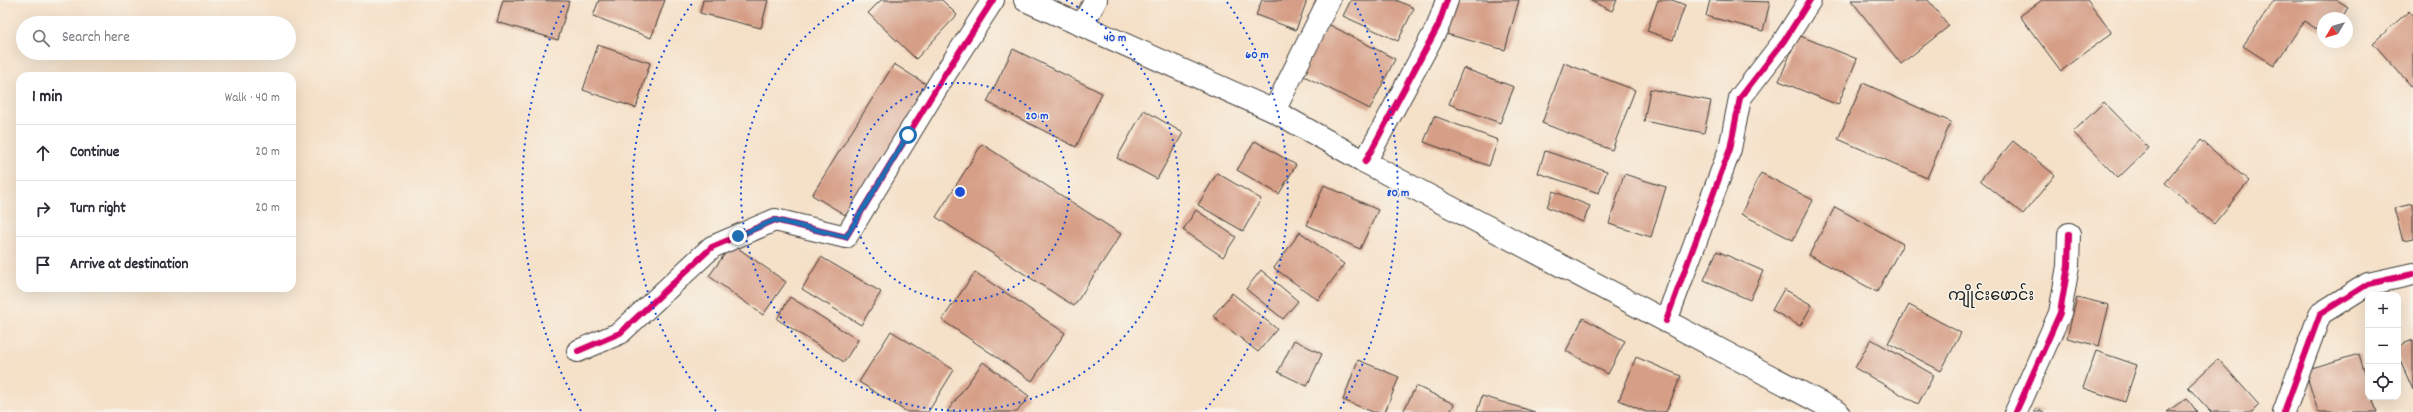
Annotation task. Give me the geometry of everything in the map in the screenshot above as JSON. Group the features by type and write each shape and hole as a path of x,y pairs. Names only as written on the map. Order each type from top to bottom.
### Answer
{"main road":[{"path":"578,351 620,333 712,247 775,220 846,237 934,92 994,0"},
{"path":"1025,0 1274,111 1365,162 1838,412"},
{"path":"1082,25 1096,0"},
{"path":"1274,111 1329,0"},
{"path":"1365,162 1438,26 1447,0"},
{"path":"1666,321 1730,148 1740,98 1784,41 1810,0"},
{"path":"2016,412 2060,313 2068,266 2069,234"},
{"path":"2284,412 2320,314 2368,284 2413,274"}],"building":[{"path":"503,0 569,1 558,40 497,22"},
{"path":"599,0 665,0 651,38 593,16"},
{"path":"703,0 768,0 761,28 700,13"},
{"path":"881,0 942,0 957,15 916,59 868,13"},
{"path":"1262,0 1307,0 1296,30 1256,15"},
{"path":"1351,0 1396,0 1414,8 1398,41 1343,16"},
{"path":"1455,0 1519,0 1505,50 1446,34"},
{"path":"1589,0 1617,0 1612,11"},
{"path":"1658,0 1672,0 1685,5 1673,40 1647,31"},
{"path":"1710,0 1770,2 1763,31 1706,16"},
{"path":"1851,0 1928,0 1949,26 1901,64"},
{"path":"2042,0 2087,0 2112,33 2061,71 2020,16"},
{"path":"2274,0 2337,0 2348,7 2345,12 2317,12 2317,29 2304,21 2274,66 2243,46"},
{"path":"2409,11 2413,16 2413,88 2373,43"},
{"path":"1328,24 1395,59 1370,109 1302,75"},
{"path":"1798,35 1857,59 1838,105 1779,81"},
{"path":"598,45 650,63 636,108 583,90"},
{"path":"1013,49 1102,93 1076,147 987,102"},
{"path":"1564,63 1635,90 1612,150 1542,123"},
{"path":"894,64 929,86 847,216 812,195"},
{"path":"1463,68 1514,87 1500,123 1449,104"},
{"path":"1863,83 1951,122 1927,178 1838,139"},
{"path":"1650,89 1711,101 1704,133 1644,121"},
{"path":"2104,102 2149,148 2118,178 2073,132"},
{"path":"1144,110 1183,133 1157,179 1117,158"},
{"path":"1434,116 1498,140 1489,166 1424,142"},
{"path":"2201,140 2249,181 2214,224 2165,183"},
{"path":"1255,141 1296,165 1279,194 1237,170"},
{"path":"2013,141 2055,175 2023,214 1980,180"},
{"path":"982,144 1121,234 1074,306 936,217"},
{"path":"1545,151 1607,171 1599,193 1538,173"},
{"path":"1217,173 1261,199 1243,231 1198,205"},
{"path":"1761,173 1813,200 1793,240 1741,214"},
{"path":"1624,174 1666,187 1651,237 1609,224"},
{"path":"1324,185 1378,210 1360,249 1307,225"},
{"path":"1553,191 1590,206 1583,222 1547,207"},
{"path":"2413,204 2413,239 2403,241 2394,208"},
{"path":"1835,207 1903,244 1877,292 1809,255"},
{"path":"1196,210 1236,237 1223,257 1183,230"},
{"path":"1300,232 1344,264 1318,300 1274,268"},
{"path":"732,244 786,282 763,315 709,276"},
{"path":"1717,251 1763,271 1750,300 1704,280"},
{"path":"821,257 881,292 861,325 802,289"},
{"path":"1261,270 1298,301 1283,319 1246,289"},
{"path":"975,272 1065,333 1032,381 942,320"},
{"path":"1784,289 1812,305 1800,326 1772,310"},
{"path":"1232,293 1277,329 1258,352 1213,316"},
{"path":"790,297 858,340 844,362 777,319"},
{"path":"2077,297 2109,305 2099,346 2067,338"},
{"path":"1909,305 1961,333 1941,371 1888,343"},
{"path":"1583,318 1625,341 1608,374 1566,351"},
{"path":"891,331 954,370 928,412 907,412 859,382"},
{"path":"1871,339 1934,375 1918,404 1855,368"},
{"path":"1294,340 1322,354 1307,386 1278,372"},
{"path":"2413,340 2413,390 2401,363 2401,345"},
{"path":"2096,351 2137,365 2125,402 2083,388"},
{"path":"2359,354 2365,374 2365,400 2373,400 2377,412 2318,412 2305,370"},
{"path":"1636,357 1681,376 1666,412 1646,412 1619,400"},
{"path":"2218,359 2259,405 2252,412 2211,412 2188,387"},
{"path":"1358,360 1399,377 1385,412 1373,412 1343,400"},
{"path":"983,362 1029,396 1017,412 947,412"},
{"path":"1416,386 1454,404 1450,412 1403,412"},
{"path":"1482,396 1535,412 1477,412"},
{"path":"2187,398 2197,412 2166,412"},
{"path":"2036,408 2044,412 2034,412"}],"cycle path":[{"path":"578,351 620,333 712,247 775,220 846,237 945,74 993,0"},
{"path":"1365,162 1438,26 1447,0"},
{"path":"1666,321 1730,149 1740,98 1784,41 1810,0"},
{"path":"2016,412 2060,313 2068,266 2069,234"},
{"path":"2284,412 2320,314 2368,284 2413,274"}],"district":[{"name":"ကျိုင်းဖောင်း","path":"1991,294"}],"route":[{"path":"738,236 775,220 846,237 908,135"}]}
